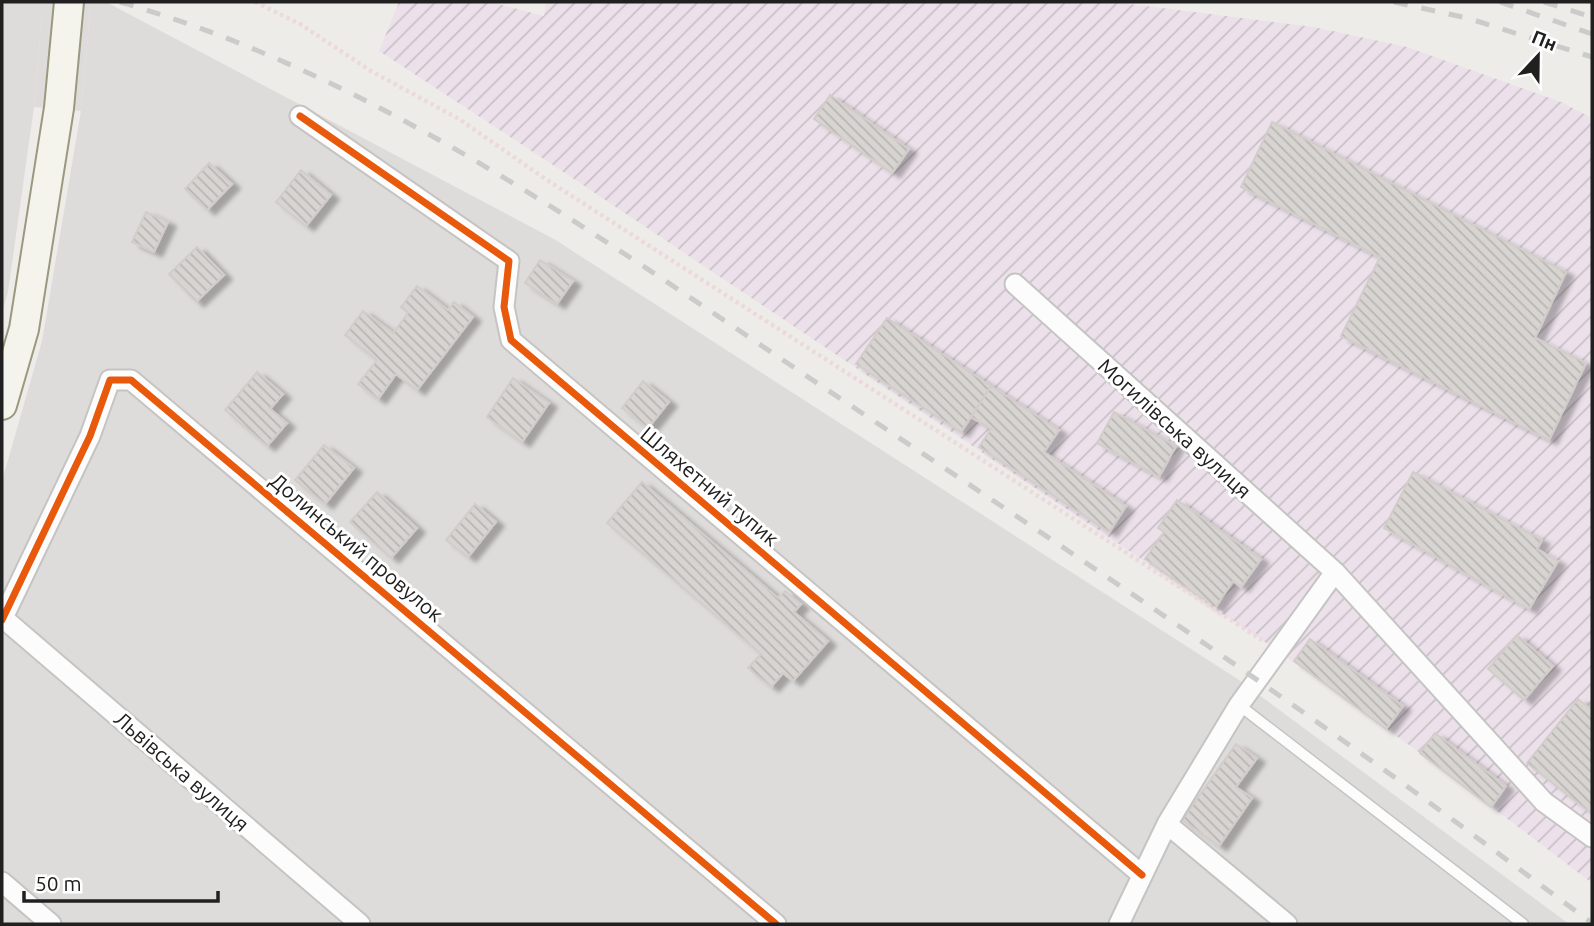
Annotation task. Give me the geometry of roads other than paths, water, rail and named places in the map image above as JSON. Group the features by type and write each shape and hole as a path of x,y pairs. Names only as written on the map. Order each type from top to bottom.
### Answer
{"main road":[{"path":"2,405 24,329 59,108 69,2"}],"street":[{"name":"Шляхетний тупик","path":"300,116 509,261 504,307 511,340 1142,875"},
{"name":"Могилівська вулиця","path":"1015,284 1335,572 1544,802 1592,836"},
{"name":"Долинський провулок","path":"2,619 90,436 110,380 131,380 776,924"},
{"path":"1119,924 1167,824 1239,705 1335,572"},
{"name":"Львівська вулиця","path":"2,619 360,924"},
{"path":"1167,824 1287,924"},
{"path":"2,881 51,924"}],"lane":[{"path":"1239,705 1523,924"}],"railway":[{"path":"120,2 216,34 308,73 398,118 486,167 572,220 1221,655 1412,790 1592,923"},
{"path":"1394,2 1467,18 1592,57"},
{"path":"1500,2 1592,34"},
{"path":"1544,2 1592,17"}]}
